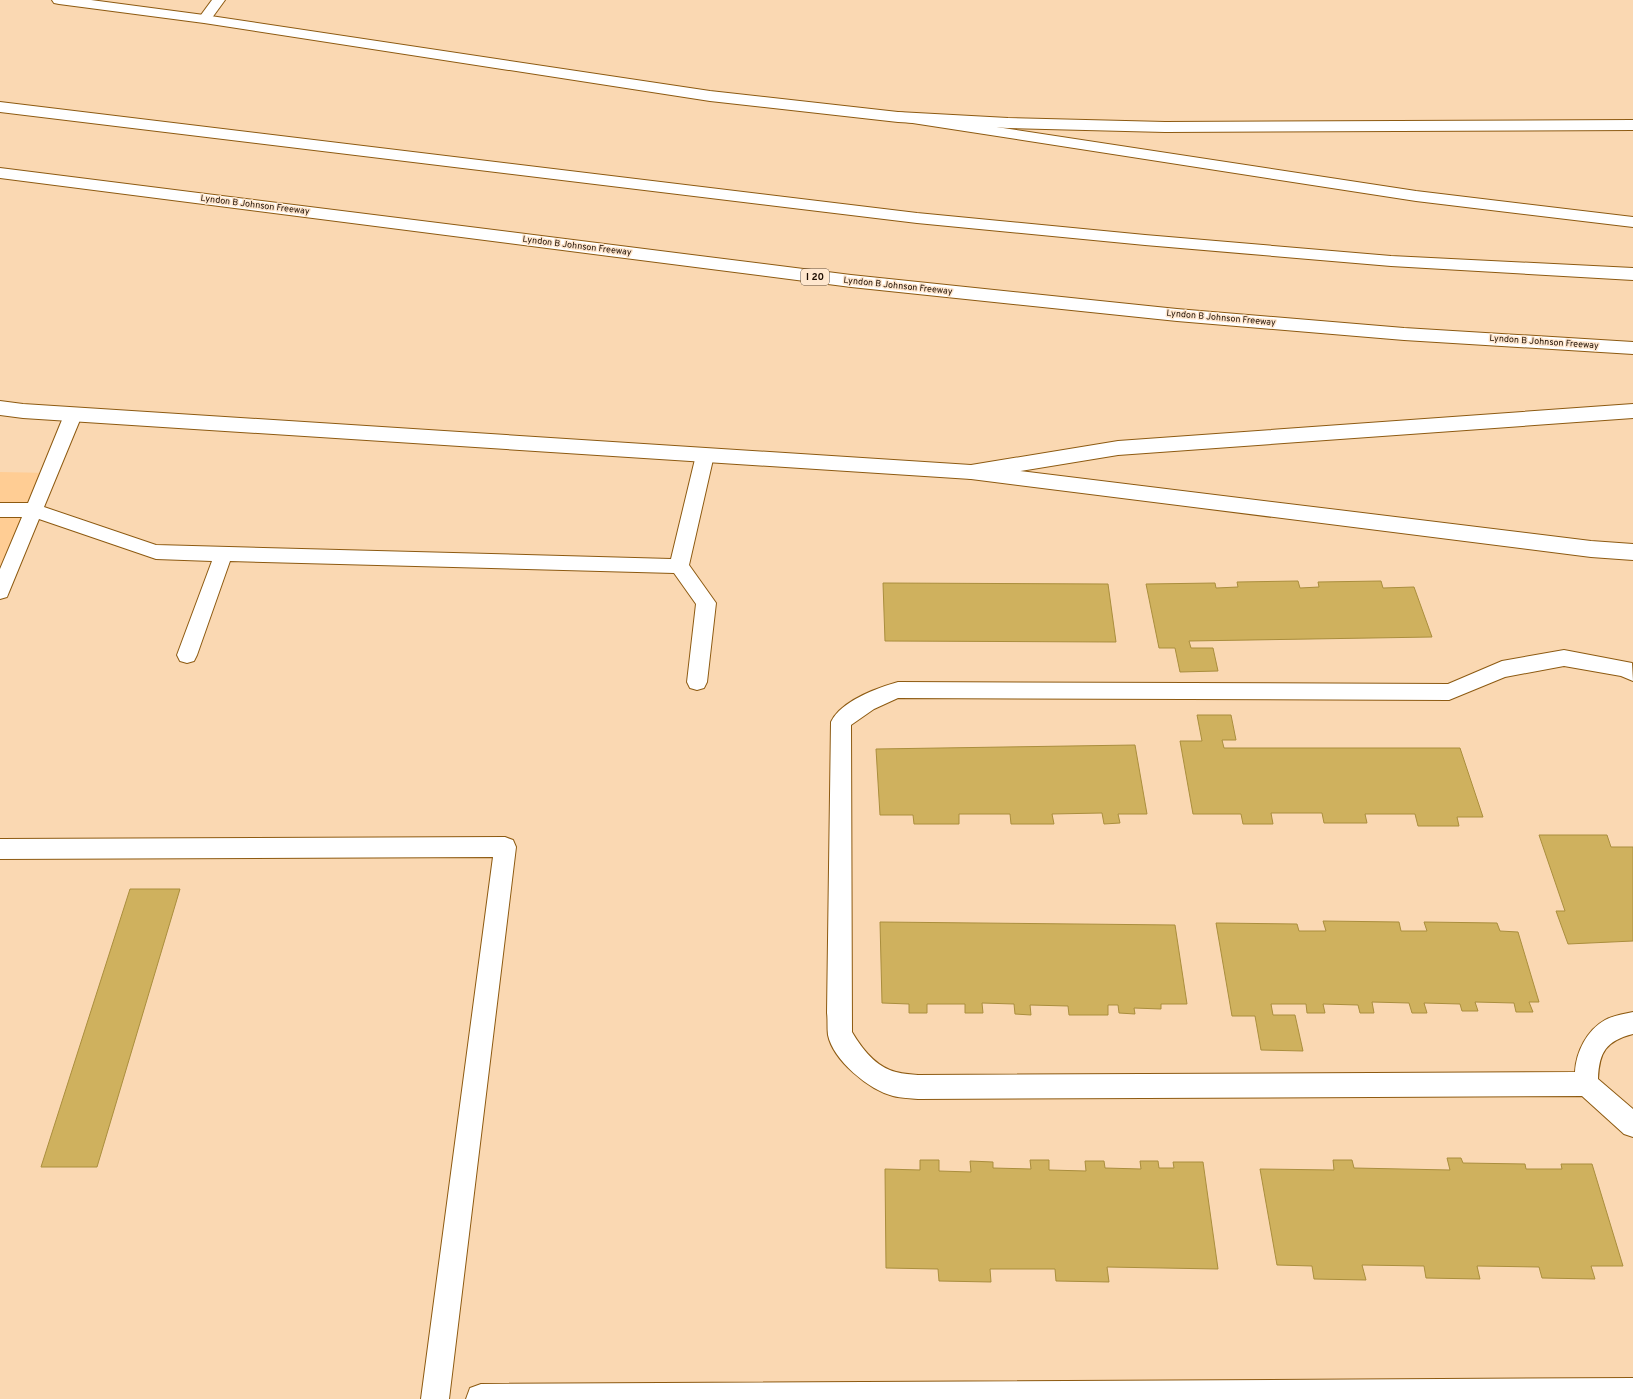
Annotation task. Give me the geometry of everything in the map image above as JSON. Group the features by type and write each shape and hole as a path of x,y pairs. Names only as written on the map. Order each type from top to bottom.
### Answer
{"main road":[{"path":"59,0 204,19 710,96 898,117 1416,196 1633,222"},
{"path":"0,107 917,218 1137,240 1391,261 1633,274"},
{"path":"898,117 1008,124 1165,127 1633,125"},
{"name":"Lyndon B Johnson Freeway","path":"0,173 851,281 1185,316 1404,334 1633,348"},
{"path":"0,408 73,415 971,472 1591,549 1633,552"},
{"path":"971,472 1118,448 1633,411"},
{"path":"481,1399 1633,1393"}],"lane":[{"path":"204,19 219,0"},
{"path":"0,592 73,415"},
{"path":"697,682 706,603 679,566 705,455"},
{"path":"0,510 33,510 156,552 679,566"},
{"path":"187,655 224,553"},
{"path":"1633,673 1625,669 1564,658 1502,669 1449,692 898,690 889,692 861,705 841,722 838,1012 840,1035 852,1055 870,1072 893,1084 918,1087 1586,1084 1633,1125"},
{"path":"0,849 505,847 436,1399"},
{"path":"1586,1084 1587,1061 1597,1041 1613,1028 1633,1023"}],"shaded area":[{"path":"0,472 50,473 0,586"}],"building":[{"path":"1298,581 1300,588 1319,587 1318,582 1381,581 1383,588 1414,587 1432,637 1189,641 1191,648 1213,648 1218,671 1180,672 1175,648 1159,648 1146,584 1215,583 1216,588 1238,587 1237,582"},
{"path":"883,583 1108,584 1116,642 885,641"},
{"path":"1197,715 1231,715 1236,740 1222,740 1224,748 1460,748 1483,817 1457,817 1459,826 1418,826 1415,814 1365,814 1367,823 1324,823 1322,813 1271,813 1273,824 1243,824 1241,814 1193,814 1180,741 1202,741"},
{"path":"1135,745 1147,814 1118,814 1120,823 1104,824 1102,813 1052,814 1054,824 1011,824 1010,814 959,814 959,824 914,824 913,815 880,815 876,749"},
{"path":"1539,835 1607,835 1611,847 1633,847 1633,941 1568,944 1556,911 1565,911"},
{"path":"130,889 180,889 97,1167 41,1167"},
{"path":"1323,921 1399,922 1401,931 1427,931 1424,922 1497,923 1500,931 1518,932 1539,1002 1529,1002 1533,1012 1516,1012 1514,1003 1475,1002 1478,1011 1462,1011 1460,1004 1424,1003 1427,1013 1412,1013 1409,1003 1372,1002 1374,1013 1360,1013 1358,1005 1323,1004 1325,1013 1307,1013 1306,1004 1271,1004 1273,1015 1295,1015 1303,1051 1261,1050 1255,1016 1232,1016 1216,923 1297,924 1299,931 1326,931"},
{"path":"880,922 1175,925 1187,1004 1161,1004 1161,1009 1134,1008 1135,1014 1119,1013 1118,1005 1108,1005 1108,1015 1069,1015 1068,1006 1030,1005 1031,1015 1015,1014 1014,1004 982,1003 983,1013 965,1013 965,1004 927,1004 927,1013 909,1013 909,1004 882,1003"},
{"path":"1447,1158 1461,1158 1463,1163 1525,1164 1526,1169 1562,1169 1561,1164 1592,1164 1623,1266 1591,1266 1595,1279 1542,1278 1539,1267 1477,1266 1480,1279 1426,1278 1424,1266 1362,1265 1366,1280 1314,1279 1312,1266 1277,1265 1260,1169 1334,1170 1333,1160 1352,1160 1354,1168 1450,1170"},
{"path":"920,1160 939,1160 939,1171 971,1172 970,1161 993,1162 993,1168 1031,1169 1030,1160 1049,1160 1049,1170 1086,1171 1085,1161 1104,1161 1105,1168 1141,1169 1140,1161 1158,1161 1159,1168 1174,1168 1173,1162 1203,1162 1218,1269 1107,1267 1109,1282 1056,1281 1055,1269 990,1269 991,1282 939,1281 938,1269 886,1268 885,1169 920,1170"}]}
